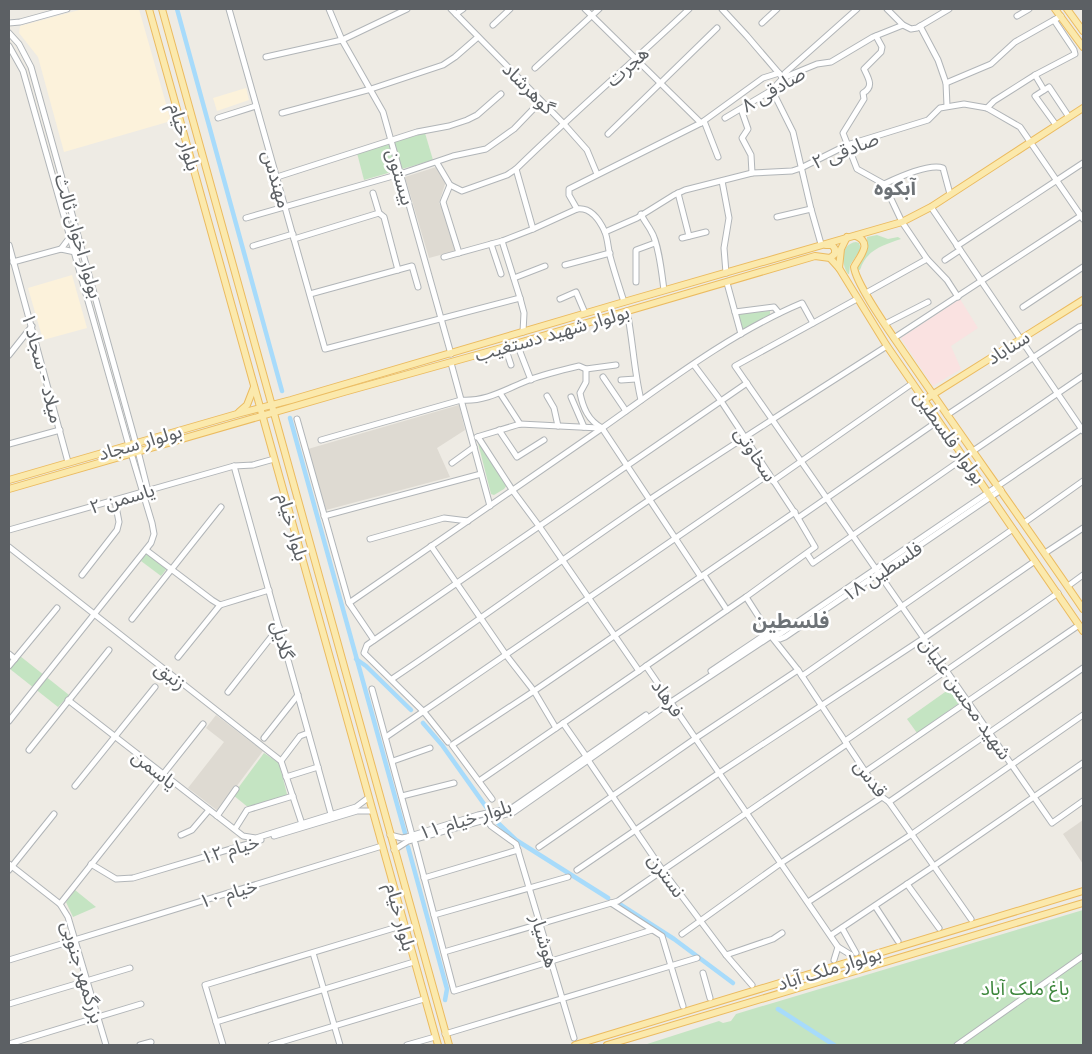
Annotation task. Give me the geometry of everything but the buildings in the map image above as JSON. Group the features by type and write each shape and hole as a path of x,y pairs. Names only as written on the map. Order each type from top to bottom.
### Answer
{"main road":[{"name":"بلوار خیام","path":"149,9 436,1042"},
{"name":"بلوار خیام","path":"162,9 449,1045"},
{"path":"1055,9 1083,47"},
{"path":"1070,10 1083,31"},
{"name":"بولوار شهید دستغیب","path":"271,406 584,313 902,222 931,206 1083,108"},
{"name":"بولوار فلسطین","path":"856,236 861,238 865,245 854,267 854,274 866,294 932,394 1000,488 1083,609"},
{"path":"839,268 841,249 847,237"},
{"path":"808,248 814,249 832,244 836,252 830,258 839,268"},
{"name":"بولوار شهید دستغیب","path":"262,416 517,344 814,256 830,258"},
{"name":"بولوار فلسطین","path":"839,268 856,299 887,346 1082,626"},
{"name":"سناباد","path":"924,400 1083,300"},
{"path":"237,414 248,405 254,386"},
{"name":"بولوار سجاد","path":"9,489 237,414 271,406"},
{"name":"بولوار سجاد","path":"9,480 68,462 134,449 262,416"},
{"path":"302,558 306,554 312,556"},
{"name":"بولوار ملک آباد","path":"575,1042 1083,891"},
{"name":"بولوار ملک آباد","path":"607,1045 1083,903"},
{"path":"406,935 413,938 417,932"}],"street":[{"path":"9,23 20,22 67,9"},
{"name":"مهندس","path":"229,9 325,349 440,318"},
{"name":"بیستون","path":"329,9 342,40 383,112 451,354"},
{"path":"266,57 342,40 408,9"},
{"name":"گوهرشاد","path":"451,9 563,122 587,150 597,174"},
{"path":"456,14 463,9"},
{"path":"493,25 510,9"},
{"path":"585,9 702,122 718,157"},
{"path":"535,68 598,9"},
{"name":"هجرت","path":"450,185 462,191 507,175 516,169 563,122 689,9"},
{"path":"722,9 748,36 783,78 785,73 857,9"},
{"path":"762,23 777,9"},
{"path":"887,9 903,25 911,30 950,9"},
{"path":"1017,16 1029,9"},
{"path":"946,83 991,64 1015,42 1061,16"},
{"path":"986,108 1035,75 1075,54 1054,20"},
{"name":"صادقی ۸","path":"725,118 772,90 783,78 817,64 831,62 876,36 903,25"},
{"path":"894,338 1082,217 1020,127 986,108 964,104 947,106 946,83 938,60 920,26"},
{"path":"608,134 718,28"},
{"name":"بولوار اخوان ثالث","path":"9,33 19,44 31,68 77,229 134,449"},
{"path":"876,36 882,47 881,52 864,69 870,80 870,86 863,93 864,99 843,133 857,169 884,184 902,222 958,297"},
{"path":"282,113 443,65 478,37"},
{"path":"9,46 23,71 74,252 134,449 154,534 146,550 9,721"},
{"path":"806,56 817,64"},
{"path":"577,209 569,195 569,189 702,122 763,78 779,73"},
{"path":"1035,75 1044,90"},
{"path":"1056,125 1035,96 1044,90 1049,87 1069,117"},
{"path":"772,90 794,132 811,209 821,244"},
{"path":"277,177 390,140 467,120 477,115 501,94"},
{"path":"246,218 437,163 453,156 486,149 514,128 541,101"},
{"path":"218,118 256,106"},
{"name":"صادقی ۲","path":"605,232 642,214 678,193 752,173 802,168 847,145 928,120 940,108 947,106"},
{"path":"741,108 748,127 742,138 750,155 752,173"},
{"path":"437,163 450,185 443,202 458,253"},
{"path":"945,260 959,248 1083,163"},
{"path":"884,184 926,169 939,167 943,168 950,194"},
{"path":"516,169 533,229"},
{"path":"722,181 730,218 724,248 726,273"},
{"path":"373,193 379,213 384,217 398,270"},
{"path":"678,193 689,236"},
{"path":"931,206 1083,429"},
{"path":"444,257 502,241 583,208 590,211 605,232 624,302"},
{"path":"777,217 811,209"},
{"path":"253,246 379,213"},
{"path":"642,214 646,226 652,232 664,290"},
{"path":"69,231 77,229"},
{"path":"682,238 706,232"},
{"path":"61,249 70,237"},
{"path":"502,241 524,313 523,332"},
{"path":"636,282 636,250 655,243"},
{"path":"491,244 500,274"},
{"name":"میلاد - سجاد ۱","path":"9,245 68,462"},
{"path":"14,262 61,249 74,252"},
{"path":"565,265 610,253"},
{"path":"866,294 928,259"},
{"path":"310,294 412,266 418,287"},
{"path":"514,278 545,266"},
{"path":"1023,307 1083,267"},
{"path":"727,283 741,334"},
{"path":"560,299 576,292 584,313"},
{"path":"440,318 520,298"},
{"path":"349,603 513,491 641,400 741,334 779,312 802,303 813,323 856,299"},
{"path":"885,324 928,302"},
{"path":"735,312 774,308 779,312"},
{"path":"627,311 636,380 641,400"},
{"name":"شهید محسن علیان","path":"813,323 735,366 1052,823 1083,801"},
{"path":"9,354 32,326"},
{"path":"947,415 1033,356 1083,326"},
{"path":"517,344 531,380"},
{"path":"392,679 744,436 887,346"},
{"path":"505,347 511,365"},
{"path":"451,363 490,506"},
{"path":"321,440 461,400 474,401 487,398 531,380 579,366 586,369 616,365"},
{"name":"سخاوتی","path":"694,365 721,401 795,512 814,545 814,548 807,554"},
{"path":"586,369 586,382 580,389 583,408 595,424 602,428 727,610"},
{"path":"973,451 1083,376"},
{"path":"603,377 626,411"},
{"path":"621,380 636,380"},
{"path":"492,799 424,712 364,653 367,645 747,383"},
{"path":"773,481 910,385"},
{"path":"500,393 520,424"},
{"path":"547,396 554,408 558,426"},
{"path":"571,396 584,427"},
{"path":"297,419 349,603 374,640"},
{"path":"798,518 938,421"},
{"path":"472,439 520,424 602,428"},
{"name":"فلسطین ۱۸","path":"770,634 780,634 878,571 1083,429"},
{"path":"9,444 60,430"},
{"path":"499,430 517,457 544,440"},
{"name":"فرهاد","path":"478,437 513,491 639,671 646,666 838,947"},
{"path":"452,462 474,447"},
{"path":"646,666 807,554 813,564 964,458"},
{"name":"یاسمن ۲","path":"9,530 234,466 253,465 274,459"},
{"name":"گلایل","path":"234,466 331,814"},
{"path":"324,516 481,474"},
{"path":"386,737 769,474"},
{"path":"1024,523 1083,482"},
{"path":"82,575 117,530 119,522 115,500"},
{"path":"132,619 221,507"},
{"path":"450,743 534,691 795,512"},
{"path":"370,539 444,518 468,521"},
{"path":"1045,554 1083,528"},
{"path":"802,676 1014,529"},
{"path":"430,546 506,655 534,691 556,728"},
{"name":"زنبق","path":"9,547 282,761"},
{"path":"146,550 220,605"},
{"path":"577,870 820,704 924,638 1035,561"},
{"path":"1068,586 1083,575"},
{"path":"178,657 220,605 269,590"},
{"path":"444,952 618,901 797,778 946,670 1058,593"},
{"name":"قدس","path":"746,597 770,634 798,670 882,797 890,802 971,919"},
{"path":"9,666 57,608"},
{"path":"865,772 1082,626"},
{"path":"228,692 279,627"},
{"path":"587,758 770,634"},
{"path":"29,750 109,650"},
{"path":"9,654 15,659"},
{"path":"890,802 1083,668"},
{"path":"538,847 798,670"},
{"path":"479,781 639,671"},
{"path":"75,786 155,687"},
{"path":"372,689 393,760 454,991 652,930"},
{"path":"264,738 298,695"},
{"name":"یاسمن","path":"68,700 243,836"},
{"path":"808,902 912,834 1083,715"},
{"name":"نسترن","path":"563,723 663,871 726,955 752,985"},
{"path":"60,904 203,724"},
{"path":"302,824 282,761 300,736 308,733"},
{"path":"393,760 430,748"},
{"name":"بلوار خیام ۱۱","path":"486,818 514,812 587,758"},
{"name":"بلوار خیام ۱۱","path":"394,850 403,843 478,815 512,808 587,758"},
{"path":"831,935 1083,762"},
{"path":"286,776 318,767"},
{"path":"402,796 454,783"},
{"path":"217,816 236,789"},
{"path":"234,829 247,810 293,796"},
{"path":"682,934 782,863 882,797"},
{"name":"خیام ۱۲","path":"243,836 256,838 356,806 368,798"},
{"path":"181,835 192,830 208,810"},
{"name":"خیام ۱۲","path":"91,864 116,879 133,878 357,811 372,811"},
{"path":"10,867 54,814"},
{"path":"413,839 486,818"},
{"name":"هوشیار","path":"486,818 492,826 516,844 575,1042"},
{"name":"بلوار خیام ۱۱","path":"390,835 413,839"},
{"name":"خیام ۱۰","path":"9,960 382,846"},
{"path":"424,878 518,850"},
{"name":"بزرگمهر جنوبی","path":"10,867 60,904 68,917 106,1045"},
{"path":"434,915 568,877"},
{"path":"907,884 939,928"},
{"path":"611,903 662,936 683,1006"},
{"path":"875,906 898,941"},
{"path":"223,1045 205,985 404,925"},
{"path":"834,960 838,947 853,954 842,928"},
{"path":"726,955 773,939 782,932"},
{"path":"313,952 340,1045"},
{"path":"957,1045 1083,956"},
{"path":"445,1034 697,958"},
{"path":"216,1022 414,962"},
{"path":"9,1004 130,968"},
{"path":"703,973 710,998"},
{"path":"271,1045 424,999"},
{"path":"9,1044 141,1004"},
{"path":"140,1045 152,1042"},
{"path":"407,1045 436,1042"}],"shaded area":[{"path":"83,9 139,9 171,121 64,152 38,57 19,33 20,26"},
{"path":"246,88 249,100 217,111 213,98"},
{"path":"436,167 446,181 439,203 447,217 455,251 429,258 405,177"},
{"path":"72,275 87,328 43,340 28,288"},
{"path":"960,299 978,328 951,346 961,369 933,386 901,338"},
{"path":"459,405 465,430 437,448 450,477 326,510 308,449"},
{"path":"216,715 263,751 218,811 188,788 224,742 206,728"},
{"path":"1083,820 1083,864 1063,834"}],"green space":[{"path":"425,133 433,160 364,180 357,153"},
{"path":"877,235 888,239 898,237 901,239 876,249 866,258 860,270 856,269 865,251 867,237"},
{"path":"856,242 859,243 861,249 850,265 848,274 844,265 843,255 847,246"},
{"path":"770,311 770,316 743,330 737,313"},
{"path":"478,443 482,444 507,485 494,495 491,494"},
{"path":"148,552 168,567 161,576 141,561"},
{"path":"20,656 69,695 58,707 10,669"},
{"path":"955,685 965,699 917,733 907,719"},
{"path":"264,753 279,763 288,798 249,808 233,795"},
{"path":"75,890 96,907 73,917 66,902"},
{"name":"باغ ملک آباد","path":"1083,910 1083,1045 644,1045 719,1021 723,1023 731,1021 736,1014"}],"waterway":[{"path":"177,9 282,391"},
{"path":"290,418 405,833"},
{"path":"356,659 366,666 411,710"},
{"path":"423,723 442,745 489,811"},
{"path":"498,823 516,840 608,898"},
{"path":"408,847 447,989 445,1000"},
{"path":"621,905 674,939 733,983"},
{"path":"778,1009 834,1045"}],"district":[{"name":"آبکوه","path":"895,188"},
{"name":"فلسطین","path":"791,621"}]}
